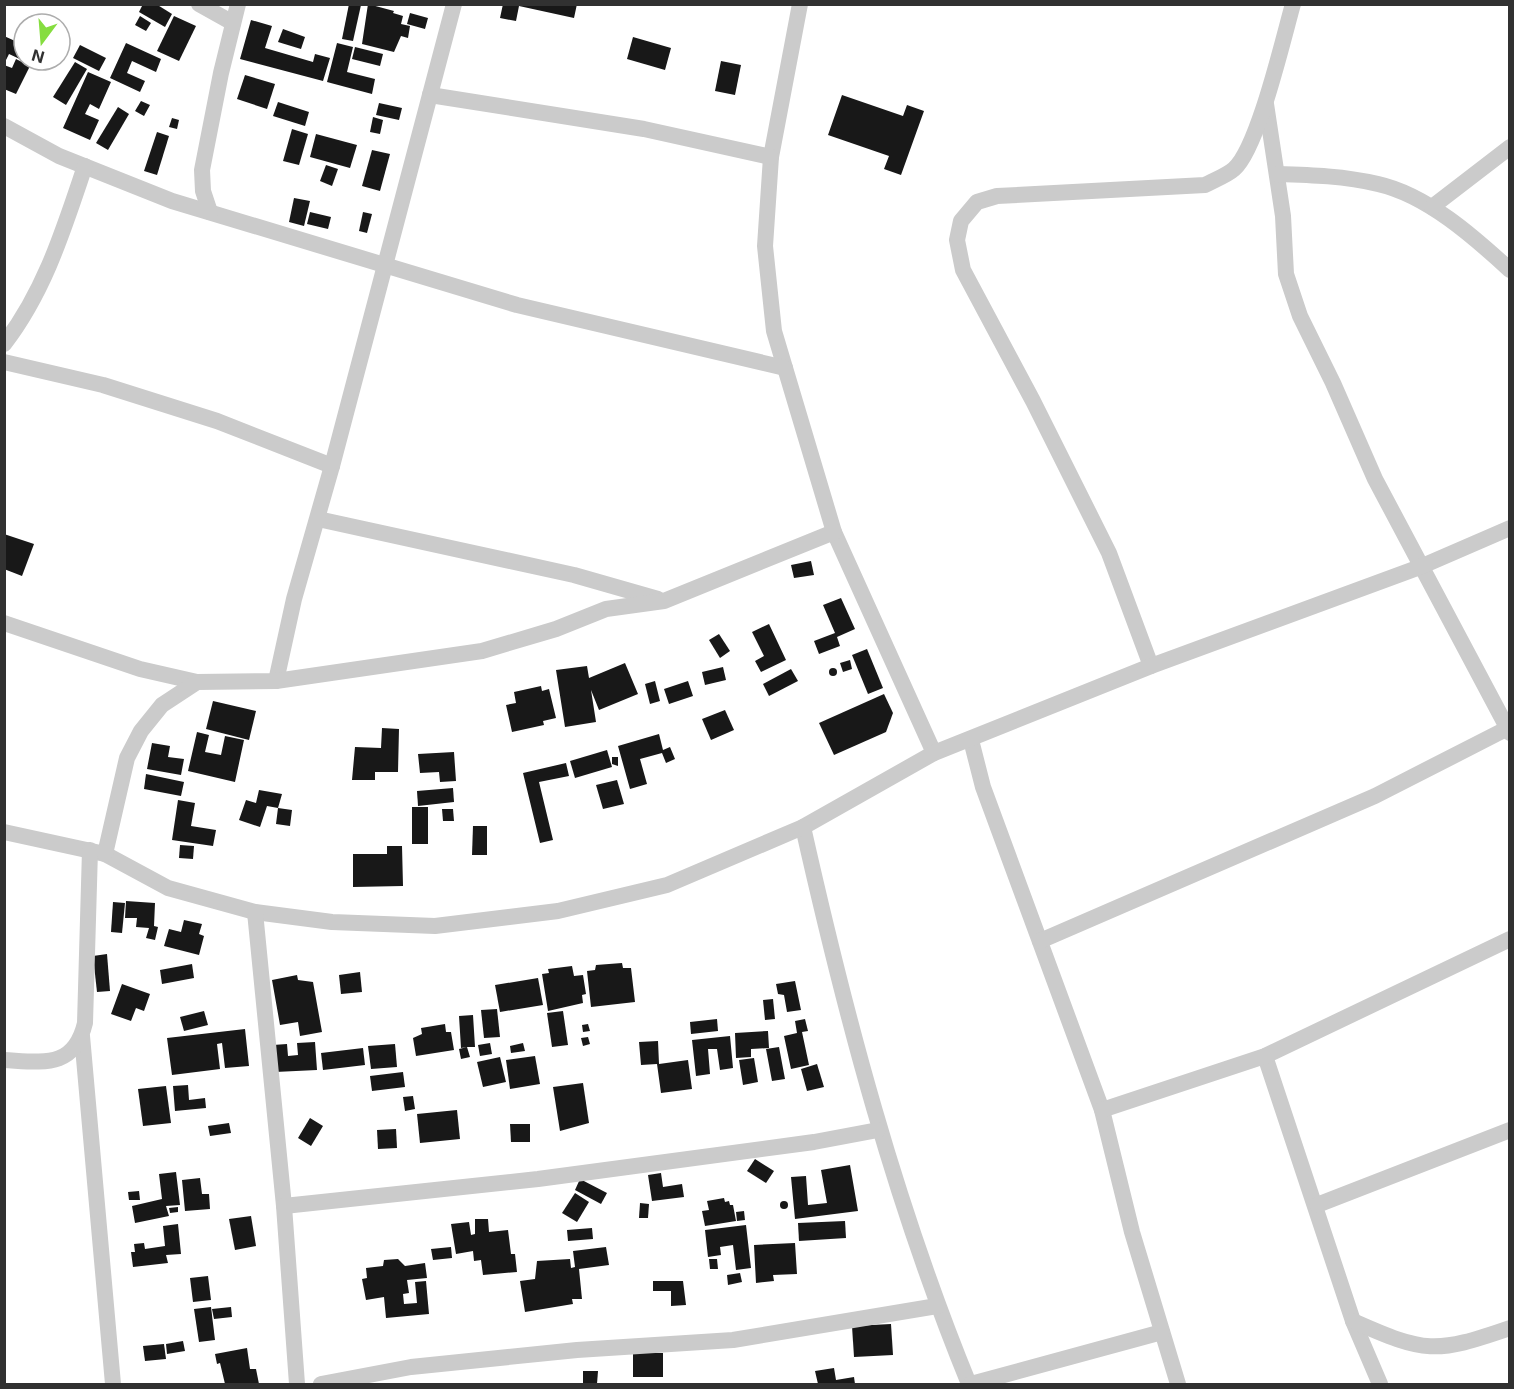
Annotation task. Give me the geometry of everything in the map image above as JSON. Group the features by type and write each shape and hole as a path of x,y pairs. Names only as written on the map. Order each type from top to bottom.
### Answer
{"street":[{"path":"198,4 233,23"},
{"path":"210,212 203,191 202,170 238,4"},
{"path":"276,681 294,599 318,519 454,4"},
{"path":"800,4 771,157 765,246 774,331 834,532 934,753"},
{"path":"1151,666 1109,553 1033,401 963,270 957,240 962,221 977,202 997,196 1205,185 1234,169 1246,151 1265,102 1293,4"},
{"path":"430,95 644,129 771,157"},
{"path":"1040,941 1375,796 1509,729 1420,567 1375,479 1333,383 1300,316 1286,274 1283,216 1265,102"},
{"path":"4,126 85,166 172,201 516,305 785,368"},
{"path":"1432,207 1509,147"},
{"path":"4,344 30,308 59,242 85,166"},
{"path":"1277,174 1334,176 1381,184 1432,207 1483,245 1509,270"},
{"path":"4,362 126,392 217,421 332,466"},
{"path":"318,519 574,575 664,601"},
{"path":"4,832 98,852 168,888 255,912 332,922 435,926 558,911 667,885 802,827 934,753 1151,666 1420,567 1509,528"},
{"path":"4,623 140,669 196,682 276,681 482,651 556,629 606,609 664,601 834,532"},
{"path":"4,1060 48,1062 72,1053 82,1036 85,1023 98,852 127,758 141,730 162,705 196,682"},
{"path":"970,740 983,787 1102,1110 1132,1232 1178,1384"},
{"path":"802,827 832,956 878,1130 937,1306 970,1384 1162,1332"},
{"path":"255,912 284,1206 297,1384"},
{"path":"1102,1110 1265,1056 1509,939"},
{"path":"82,1036 113,1384"},
{"path":"1265,1056 1317,1205 1353,1321 1380,1384"},
{"path":"284,1206 538,1179 802,1143 878,1130"},
{"path":"1317,1205 1509,1130"},
{"path":"321,1384 411,1367 577,1350 733,1340 937,1306"},
{"path":"1353,1321 1396,1340 1431,1348 1458,1346 1509,1328"}],"building":[{"path":"143,4 156,4 172,14 165,27 139,12"},
{"path":"349,4 361,5 353,41 342,39"},
{"path":"368,4 394,11 393,13 403,16 401,24 410,26 408,38 401,36 394,52 362,44"},
{"path":"503,4 577,4 574,18 519,6 516,21 500,18"},
{"path":"410,13 428,18 425,29 407,24"},
{"path":"140,16 151,23 146,31 135,25"},
{"path":"174,16 196,26 179,61 157,51"},
{"path":"251,20 272,26 265,48 313,62 315,54 330,58 323,81 240,59"},
{"path":"283,29 305,37 301,49 278,42"},
{"path":"4,36 12,40 12,55 9,54 4,64"},
{"path":"633,37 671,48 665,70 627,59"},
{"path":"126,43 161,59 156,72 132,61 127,73 145,81 140,92 110,78"},
{"path":"337,43 353,47 347,72 375,79 372,94 327,82"},
{"path":"80,45 106,58 99,71 73,58"},
{"path":"355,47 383,54 380,66 352,59"},
{"path":"721,61 741,65 735,95 715,91"},
{"path":"75,62 87,69 66,105 53,97 69,72 72,72"},
{"path":"4,65 12,68 12,72 27,72 16,94 4,89"},
{"path":"88,72 111,82 99,109 90,104 85,114 99,120 90,140 63,128"},
{"path":"245,75 275,84 267,109 237,99"},
{"path":"842,95 903,116 907,105 924,111 901,175 884,169 889,156 828,135"},
{"path":"141,101 150,105 144,116 135,111"},
{"path":"278,102 309,112 305,126 273,116"},
{"path":"379,103 402,108 399,120 376,115"},
{"path":"118,107 129,114 108,150 96,143"},
{"path":"373,117 383,120 380,134 370,132"},
{"path":"172,118 179,120 177,129 169,127"},
{"path":"292,129 308,134 299,165 283,161"},
{"path":"157,132 169,136 157,175 144,171"},
{"path":"316,134 357,145 350,168 310,157"},
{"path":"372,150 390,154 380,191 362,186"},
{"path":"326,165 338,169 332,186 320,181"},
{"path":"294,198 310,201 304,226 289,222"},
{"path":"310,212 331,217 328,229 307,224"},
{"path":"363,212 372,214 367,233 359,231"},
{"path":"4,534 34,544 22,576 4,569"},
{"path":"811,561 814,575 794,578 791,565"},
{"path":"841,598 855,629 837,637 840,646 819,654 814,641 835,633 823,605"},
{"path":"769,624 786,660 761,672 755,661 764,656 752,632"},
{"path":"719,634 730,651 720,658 709,640"},
{"path":"867,649 883,688 868,694 852,655"},
{"path":"850,660 852,669 843,672 840,663"},
{"path":"625,663 638,694 599,710 591,690 596,722 565,727 556,670 587,666 589,678"},
{"path":"723,667 726,680 705,685 702,672"},
{"path":"833,668 837,672 833,676 829,672"},
{"path":"791,669 798,681 769,696 763,684"},
{"path":"655,681 660,701 650,704 645,684"},
{"path":"688,681 693,696 669,704 664,689"},
{"path":"541,686 542,691 549,689 556,718 543,721 544,725 512,732 506,705 516,703 514,692"},
{"path":"884,694 893,713 886,732 834,755 819,723"},
{"path":"213,701 256,711 249,740 206,729"},
{"path":"725,710 734,730 711,740 702,719"},
{"path":"382,728 399,729 398,772 375,772 375,780 352,780 355,747 381,748"},
{"path":"197,732 209,735 205,752 221,755 225,736 244,740 235,782 188,771"},
{"path":"659,734 663,750 670,747 675,759 666,763 662,753 640,759 647,784 630,789 618,746"},
{"path":"152,743 170,746 168,757 184,759 181,775 147,769"},
{"path":"607,750 612,767 575,778 570,761"},
{"path":"454,752 456,781 440,782 439,772 420,773 418,754"},
{"path":"612,757 618,757 618,766 612,764"},
{"path":"566,763 569,776 539,782 553,840 540,843 523,773"},
{"path":"146,774 184,782 181,796 144,789"},
{"path":"617,780 624,804 603,809 596,785"},
{"path":"453,788 454,802 418,806 417,791"},
{"path":"259,790 282,794 278,808 267,806 260,827 239,820 246,800 256,803"},
{"path":"178,800 195,803 191,826 216,830 213,846 172,840"},
{"path":"412,807 428,807 428,844 412,844"},
{"path":"278,808 292,810 290,826 276,824"},
{"path":"442,809 453,809 454,821 443,821"},
{"path":"473,826 487,826 487,855 472,855"},
{"path":"180,845 194,846 193,859 179,858"},
{"path":"387,846 402,846 403,886 353,887 353,854 387,854"},
{"path":"126,901 155,903 154,926 158,927 155,940 146,938 149,928 136,927 137,918 125,918"},
{"path":"113,902 125,903 122,933 111,932"},
{"path":"184,920 202,924 199,934 204,936 199,955 164,946 169,929 181,932"},
{"path":"107,954 110,991 97,992 93,956"},
{"path":"622,963 623,968 631,968 635,1002 591,1007 587,971 595,970 596,965"},
{"path":"192,964 194,978 162,984 160,970"},
{"path":"572,966 574,976 583,975 586,994 582,995 583,1003 548,1011 542,974 549,973 548,969"},
{"path":"360,972 362,992 341,994 339,975"},
{"path":"297,975 298,980 313,982 322,1032 300,1036 298,1022 280,1025 272,980"},
{"path":"538,978 543,1005 500,1012 495,985"},
{"path":"795,981 801,1010 787,1012 784,995 778,994 776,984"},
{"path":"122,984 150,994 144,1011 136,1008 131,1021 111,1014"},
{"path":"773,999 775,1019 765,1020 763,1000"},
{"path":"497,1009 500,1037 484,1038 481,1010"},
{"path":"204,1011 208,1025 184,1031 180,1017"},
{"path":"563,1011 568,1045 552,1047 547,1013"},
{"path":"473,1015 475,1047 461,1048 459,1016"},
{"path":"717,1019 718,1031 691,1034 690,1022"},
{"path":"805,1019 808,1031 802,1032 809,1065 791,1069 784,1036 797,1033 795,1021"},
{"path":"445,1024 446,1032 451,1032 454,1050 416,1056 413,1038 422,1034 421,1028"},
{"path":"588,1024 590,1031 583,1032 582,1025"},
{"path":"245,1029 249,1066 225,1068 222,1043 217,1044 220,1069 172,1075 167,1038"},
{"path":"768,1031 769,1048 751,1049 751,1057 736,1058 735,1033"},
{"path":"730,1036 733,1068 720,1070 717,1049 708,1049 710,1074 696,1076 692,1040"},
{"path":"588,1037 590,1044 583,1046 581,1038"},
{"path":"658,1041 659,1064 688,1060 692,1089 661,1093 657,1064 641,1065 639,1042"},
{"path":"315,1042 317,1070 275,1072 273,1045 287,1044 288,1056 298,1055 297,1043"},
{"path":"490,1043 492,1054 480,1056 478,1045"},
{"path":"523,1043 525,1051 511,1053 510,1046"},
{"path":"395,1044 397,1067 371,1069 368,1046"},
{"path":"467,1047 470,1057 461,1059 459,1049"},
{"path":"779,1047 785,1079 772,1081 766,1049"},
{"path":"363,1048 365,1065 323,1070 321,1053"},
{"path":"535,1056 540,1084 510,1089 506,1060"},
{"path":"500,1057 506,1082 483,1087 477,1062"},
{"path":"754,1058 758,1082 743,1085 739,1060"},
{"path":"817,1064 824,1087 807,1091 801,1069"},
{"path":"403,1072 405,1087 372,1091 370,1076"},
{"path":"583,1083 589,1123 560,1131 553,1087"},
{"path":"188,1085 189,1100 205,1098 206,1108 175,1111 173,1086"},
{"path":"166,1086 171,1123 143,1126 138,1089"},
{"path":"413,1096 415,1109 405,1111 403,1097"},
{"path":"457,1110 460,1139 420,1143 417,1114"},
{"path":"310,1118 323,1126 311,1146 298,1138"},
{"path":"229,1123 231,1133 210,1136 208,1126"},
{"path":"510,1124 530,1124 530,1142 511,1142"},
{"path":"396,1129 397,1148 378,1149 377,1130"},
{"path":"755,1159 774,1171 766,1183 747,1171"},
{"path":"850,1165 858,1211 795,1219 791,1177 806,1176 808,1205 827,1203 821,1170"},
{"path":"176,1172 180,1205 166,1206 169,1216 135,1223 132,1206 162,1199 159,1174"},
{"path":"661,1173 663,1187 682,1184 684,1197 652,1201 648,1175"},
{"path":"200,1178 202,1194 209,1194 210,1209 185,1211 182,1180"},
{"path":"580,1179 607,1193 601,1204 575,1190"},
{"path":"139,1191 140,1200 129,1200 128,1192"},
{"path":"575,1193 589,1202 577,1222 562,1213"},
{"path":"724,1198 725,1202 729,1201 730,1205 733,1205 736,1221 705,1226 702,1211 709,1210 707,1201"},
{"path":"784,1201 788,1205 784,1209 780,1205"},
{"path":"640,1203 649,1204 648,1218 639,1218"},
{"path":"178,1207 178,1212 170,1213 169,1208"},
{"path":"744,1211 745,1220 737,1221 736,1212"},
{"path":"251,1216 256,1246 235,1250 229,1219"},
{"path":"475,1219 488,1219 489,1232 508,1230 511,1254 515,1254 517,1272 483,1275 481,1260 474,1261 473,1251 456,1254 451,1224 469,1222 471,1235 475,1234"},
{"path":"845,1221 846,1238 799,1241 798,1223"},
{"path":"178,1224 181,1254 166,1255 168,1263 133,1267 131,1252 135,1252 134,1244 144,1243 145,1249 165,1246 163,1226"},
{"path":"746,1225 751,1268 736,1270 733,1245 720,1247 721,1255 708,1257 705,1230"},
{"path":"592,1228 593,1239 568,1241 567,1230"},
{"path":"795,1243 797,1274 773,1275 774,1281 756,1283 754,1245"},
{"path":"451,1247 452,1258 433,1260 431,1249"},
{"path":"606,1247 609,1265 579,1269 582,1299 572,1299 573,1304 525,1312 520,1281 535,1279 537,1261 570,1259 571,1268 575,1267 573,1251"},
{"path":"398,1259 405,1266 425,1263 427,1278 407,1280 409,1293 403,1294 404,1304 417,1303 415,1282 426,1281 429,1314 386,1318 384,1297 366,1300 362,1279 367,1278 366,1268 383,1266 384,1260"},
{"path":"709,1259 717,1259 718,1269 710,1269"},
{"path":"740,1273 742,1282 728,1285 727,1275"},
{"path":"208,1276 211,1300 193,1302 190,1278"},
{"path":"653,1281 683,1281 686,1305 671,1306 671,1291 653,1291"},
{"path":"211,1307 215,1340 199,1342 194,1309"},
{"path":"231,1307 232,1317 214,1319 212,1309"},
{"path":"891,1324 893,1355 854,1357 852,1326"},
{"path":"183,1341 185,1351 167,1354 166,1344"},
{"path":"164,1344 166,1359 145,1361 143,1346"},
{"path":"247,1348 250,1369 256,1369 259,1384 225,1384 220,1363 217,1364 215,1354"},
{"path":"633,1353 663,1353 663,1377 633,1377"},
{"path":"834,1368 836,1380 854,1377 855,1384 818,1384 815,1371"},
{"path":"583,1371 598,1371 597,1384 583,1384"}]}
